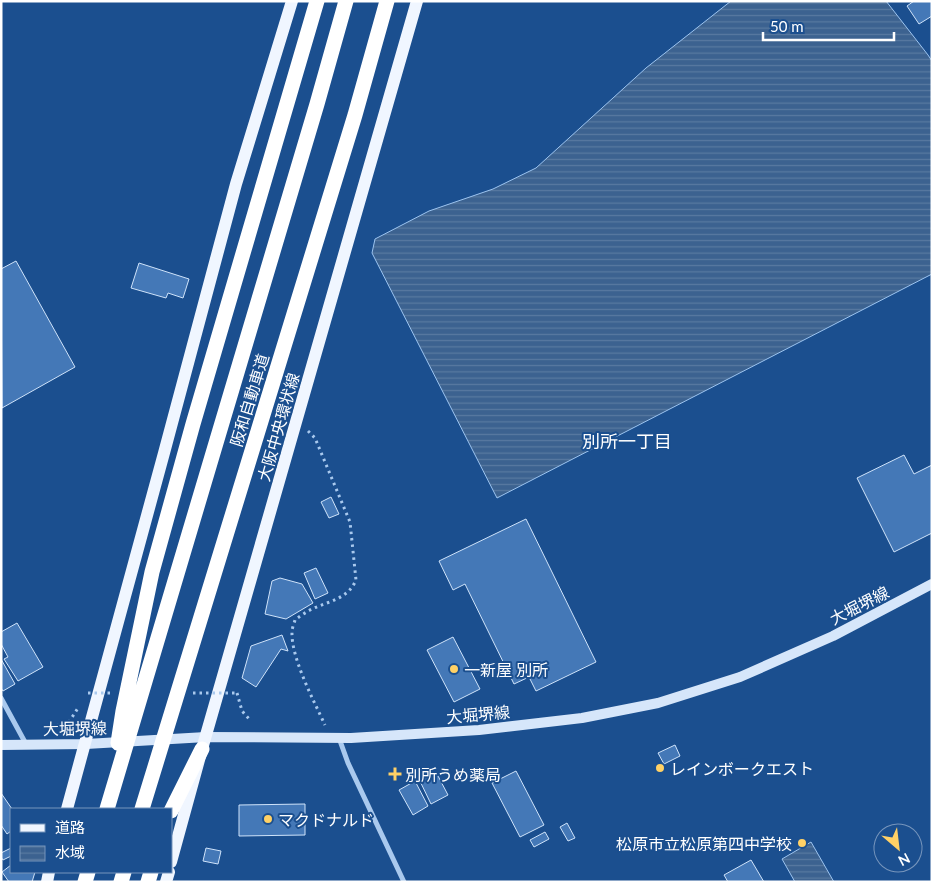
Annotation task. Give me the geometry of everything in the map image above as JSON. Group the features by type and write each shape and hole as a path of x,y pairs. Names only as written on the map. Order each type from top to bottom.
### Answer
{"highway":[{"path":"108,805 123,711 152,572 317,1"},
{"name":"阪和自動車道","path":"108,805 346,1"},
{"name":"阪和自動車道","path":"142,808 352,124 387,1"},
{"path":"172,809 204,743"}],"main road":[{"name":"大阪中央環状線","path":"172,858 417,1"},
{"path":"67,808 236,184 289,4"},
{"name":"大堀堺線","path":"1,745 204,743 339,738 480,730 582,718 658,703 740,677 833,636 932,584"}],"street":[{"path":"1,698 26,744"},
{"path":"339,738 348,764 404,882"}],"path":[{"path":"307,431 315,438 350,522 356,580 353,588 344,595 310,610 295,620 292,631 294,651 326,728"},
{"path":"83,700 88,693"},
{"path":"237,693 242,711 250,720"},
{"path":"50,728 69,722 78,708"}],"water":[{"path":"731,1 886,1 928,55 932,61 932,274 497,498 372,253 375,239 429,211 493,189 536,168 646,68"},
{"path":"811,842 834,882 795,882 782,859"}],"building":[{"path":"914,1 932,1 932,16 919,24 907,6"},
{"path":"16,261 75,367 2,408 1,269"},
{"path":"139,263 189,279 183,298 168,293 166,298 131,288"},
{"path":"904,455 914,474 932,465 932,533 894,552 857,478"},
{"path":"331,497 339,514 329,518 321,502"},
{"path":"526,519 596,662 536,691 529,677 514,684 465,584 453,590 439,561"},
{"path":"316,568 328,593 315,599 304,573"},
{"path":"280,578 302,584 313,603 286,619 265,614 272,581"},
{"path":"17,623 43,667 18,681 4,659 8,657 1,644 1,632"},
{"path":"282,635 288,651 281,649 256,687 242,678 251,646"},
{"name":"一新屋 別所","path":"453,637 480,689 454,702 427,650"},
{"path":"1,659 15,684 3,691 1,688"},
{"path":"675,745 680,756 664,764 658,753"},
{"path":"516,771 544,825 520,837 492,783"},
{"path":"427,772 429,777 437,774 448,795 431,804 418,777"},
{"path":"415,781 428,806 413,815 399,790"},
{"path":"1,793 11,808 10,832 7,834 1,825"},
{"path":"305,804 305,835 239,836 239,805"},
{"path":"567,823 575,838 568,841 560,827"},
{"path":"545,832 549,839 534,847 530,840"},
{"path":"10,848 10,856 3,860 1,853"},
{"path":"206,848 221,851 218,864 203,861"},
{"path":"751,860 764,882 728,882 724,875"},
{"path":"10,866 10,873 35,873 32,882 9,882 2,872"}],"place":[{"name":"一新屋 別所","path":"454,669"},
{"name":"レインボークエスト","path":"660,768"},
{"name":"別所うめ薬局","path":"395,774"},
{"name":"マクドナルド","path":"268,819"},
{"name":"松原市立松原第四中学校","path":"802,843"}],"district":[{"name":"別所一丁目","path":"627,441"}]}
